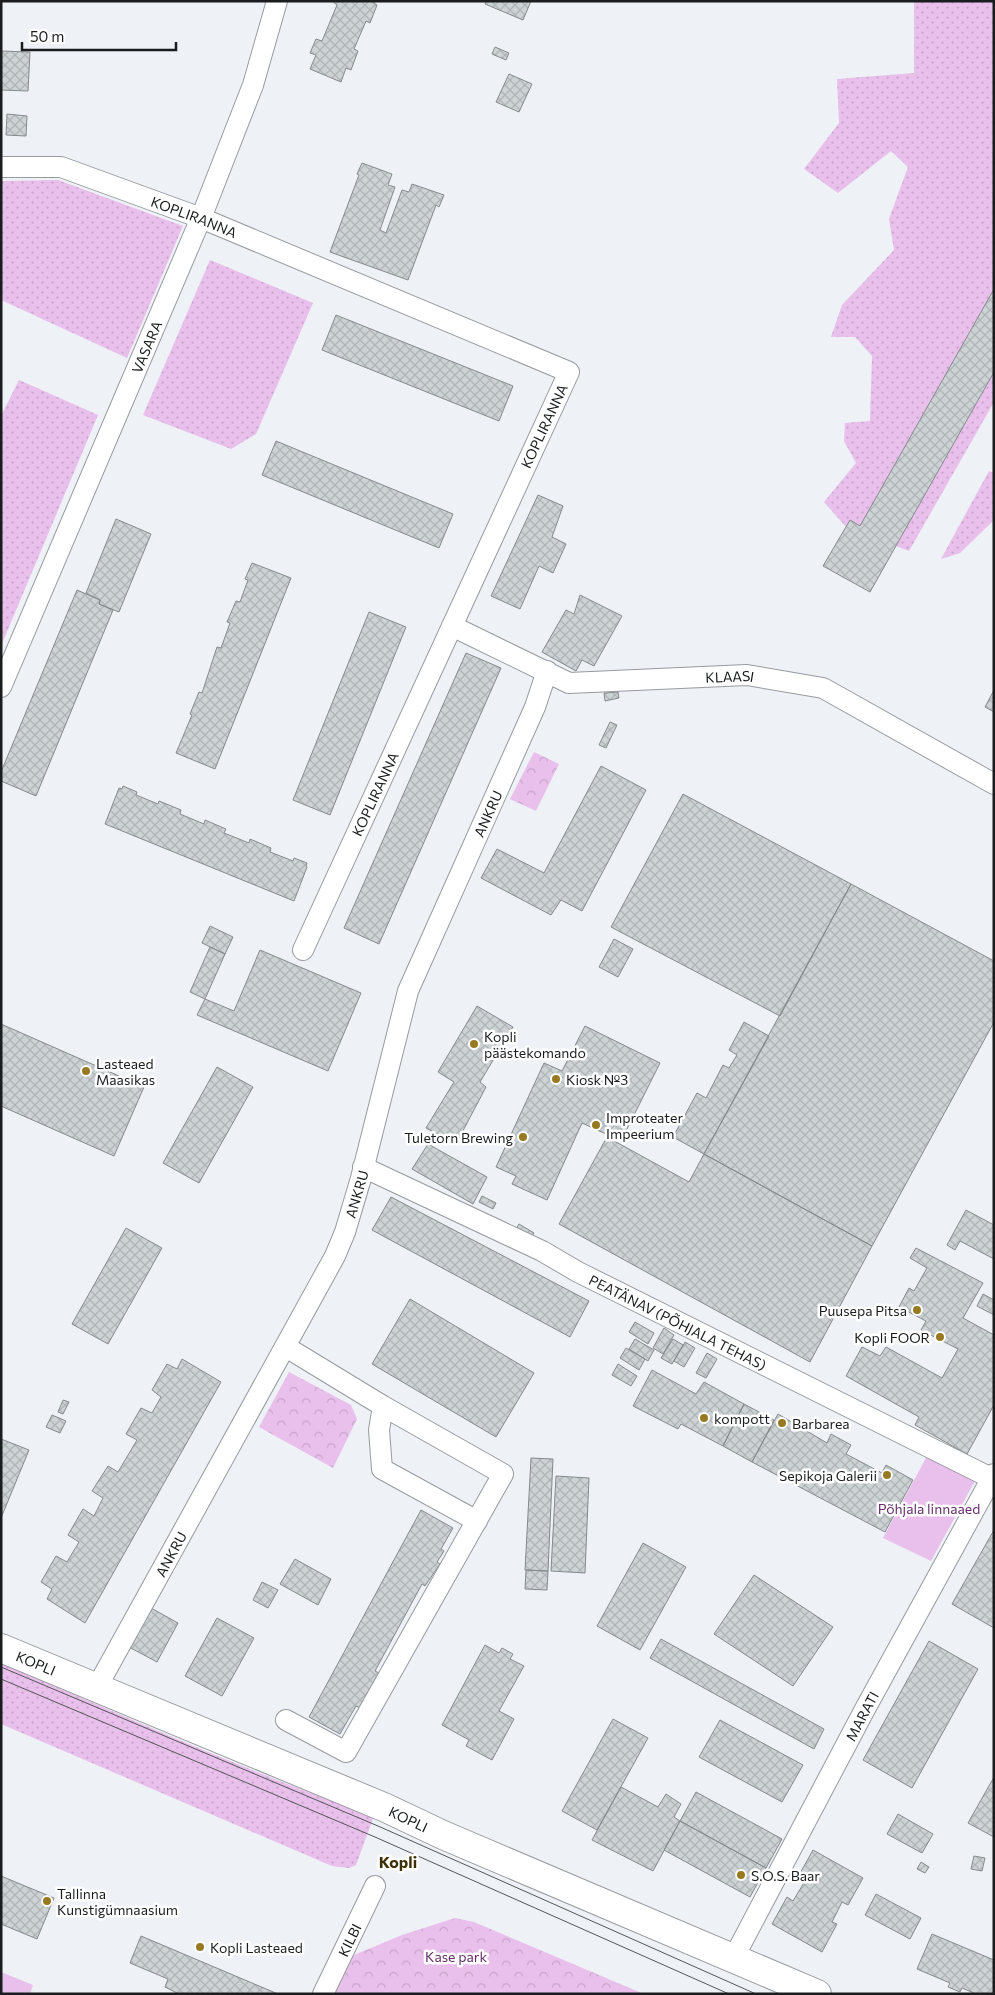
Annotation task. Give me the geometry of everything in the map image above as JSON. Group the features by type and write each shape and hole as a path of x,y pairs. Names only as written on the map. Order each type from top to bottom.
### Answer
{"street":[{"name":"VASARA","path":"1,687 201,218 253,85 278,1"},
{"name":"KOPLIRANNA","path":"1,167 61,166 201,218 569,372 303,950"},
{"name":"KLAASI","path":"452,626 569,683 747,675 823,688 994,784"},
{"name":"ANKRU","path":"97,1687 335,1256 345,1232 364,1167 408,990 535,707 547,671"},
{"name":"PEATÄNAV (PÕHJALA TEHAS)","path":"364,1167 542,1251 578,1272 993,1476"},
{"path":"286,1347 383,1406 503,1474 346,1752 286,1720"},
{"path":"383,1406 379,1430 382,1469 477,1521"},
{"name":"MARATI","path":"733,1959 865,1709 993,1476"},
{"name":"KOPLI","path":"1,1648 386,1808 817,1994"},
{"name":"KILBI","path":"323,1994 375,1886"}],"green space":[{"path":"914,1 994,1 994,289 860,526 850,520 846,527 824,502 856,463 844,441 845,423 870,421 872,356 855,337 831,337 842,305 894,250 889,219 908,167 891,151 838,193 804,169 839,123 837,79 914,73"},
{"path":"58,180 183,226 127,358 1,300 1,181"},
{"path":"210,260 313,303 256,434 231,449 143,415"},
{"path":"994,372 994,402 909,551 896,546"},
{"path":"19,380 98,415 1,646 1,416"},
{"path":"989,471 994,473 994,520 960,553 941,559"},
{"path":"534,752 559,764 536,811 510,799"},
{"path":"289,1372 351,1405 357,1419 333,1468 259,1427"},
{"name":"Põhjala linnaaed","path":"927,1456 976,1479 931,1561 883,1538"},
{"path":"1,1663 233,1762 374,1816 356,1865 349,1868 332,1866 1,1724"},
{"name":"Kase park","path":"455,1918 474,1922 644,1994 334,1994 354,1955 402,1935"},
{"path":"1,1972 33,1985 30,1994 1,1994"}],"building":[{"path":"332,1 374,1 377,5 370,23 366,21 354,49 358,51 351,70 346,68 341,82 310,69 316,55 310,53 316,39 322,41 337,5"},
{"path":"486,1 531,1 523,20 485,4"},
{"path":"495,47 509,53 506,60 492,54"},
{"path":"1,51 30,52 28,91 1,90"},
{"path":"509,74 532,84 519,112 496,102"},
{"path":"7,114 27,116 26,136 6,135"},
{"path":"362,163 392,174 388,185 395,187 380,230 386,233 402,190 409,192 412,184 444,195 439,207 436,205 408,280 330,252"},
{"path":"994,289 994,372 870,592 823,566 850,520 860,526"},
{"path":"336,315 513,386 499,421 322,350"},
{"path":"276,441 453,514 439,548 262,475"},
{"path":"538,495 563,506 552,537 566,544 553,573 539,566 520,609 491,596"},
{"path":"116,519 151,534 119,612 99,604 100,600 86,593"},
{"path":"252,563 291,578 215,769 176,753 192,715 190,714 199,692 202,693 217,647 221,648 230,623 227,622 236,601 240,602 248,580 245,579"},
{"path":"77,590 100,600 99,604 113,610 36,796 1,781 1,772"},
{"path":"580,595 622,616 594,666 582,660 576,671 542,652 566,610 574,614"},
{"path":"369,612 406,627 330,815 293,800"},
{"path":"466,653 501,668 379,944 344,928"},
{"path":"994,690 994,712 985,707"},
{"path":"618,692 619,698 605,701 604,693"},
{"path":"610,722 617,725 606,748 599,745"},
{"path":"601,766 646,790 582,911 561,900 551,915 481,878 497,849 544,873"},
{"path":"123,786 137,792 136,795 158,804 159,801 181,810 180,814 204,824 205,820 226,829 224,833 249,843 250,839 271,848 270,852 293,861 294,858 307,863 294,901 105,824 119,788 122,789"},
{"path":"683,794 851,884 780,1016 611,927"},
{"path":"851,884 994,961 994,1022 872,1246 704,1154"},
{"path":"210,926 233,937 225,954 202,943"},
{"path":"614,939 633,949 618,977 599,967"},
{"path":"210,947 225,954 205,999 190,992"},
{"path":"260,950 361,993 328,1071 197,1015 205,999 234,1011"},
{"path":"477,1006 513,1027 480,1082 486,1087 456,1144 426,1128 454,1082 438,1072"},
{"path":"744,1022 769,1036 704,1154 673,1137 697,1093 706,1098 723,1065 729,1068 737,1055 729,1050"},
{"path":"1,1024 144,1087 114,1156 1,1106"},
{"path":"585,1026 660,1063 621,1141 582,1123 547,1200 512,1184 516,1176 496,1167 544,1063 562,1071"},
{"path":"217,1067 253,1087 199,1183 163,1163"},
{"path":"607,1137 689,1182 704,1154 872,1246 810,1362 559,1224"},
{"path":"428,1144 487,1177 473,1204 412,1169"},
{"path":"482,1196 496,1203 493,1209 479,1202"},
{"path":"391,1197 589,1301 570,1337 372,1230"},
{"path":"966,1210 994,1225 994,1259 960,1241 955,1250 947,1245"},
{"path":"519,1224 534,1233 528,1243 513,1234"},
{"path":"126,1228 162,1248 108,1344 72,1324"},
{"path":"916,1248 983,1283 963,1318 994,1335 994,1405 967,1454 915,1425 919,1417 846,1376 862,1347 880,1356 886,1347 942,1378 958,1349 921,1330 926,1321 899,1307 909,1288 914,1291 927,1268 910,1258"},
{"path":"983,1294 994,1300 994,1315 977,1306"},
{"path":"410,1299 534,1373 496,1437 372,1364"},
{"path":"635,1322 654,1333 648,1344 629,1332"},
{"path":"664,1328 674,1335 663,1354 653,1348"},
{"path":"635,1339 654,1350 648,1361 629,1349"},
{"path":"673,1339 683,1345 672,1364 661,1358"},
{"path":"685,1342 695,1348 684,1367 674,1361"},
{"path":"626,1348 645,1359 639,1370 620,1358"},
{"path":"707,1353 717,1359 706,1378 696,1373"},
{"path":"182,1359 221,1382 85,1623 47,1599 52,1589 41,1582 56,1556 67,1562 79,1542 68,1535 83,1509 94,1516 103,1498 92,1491 108,1466 118,1472 137,1440 126,1434 141,1408 152,1413 161,1397 152,1390 167,1364 177,1369"},
{"path":"618,1364 637,1376 631,1386 612,1375"},
{"path":"652,1370 696,1394 704,1382 744,1404 723,1446 681,1424 678,1429 633,1406"},
{"path":"63,1400 69,1402 63,1414 58,1412"},
{"path":"744,1404 774,1420 752,1462 723,1446"},
{"path":"778,1414 827,1443 831,1434 851,1445 846,1454 882,1473 886,1465 913,1480 885,1532 752,1462"},
{"path":"52,1415 66,1421 60,1433 46,1427"},
{"path":"1,1439 29,1450 1,1518"},
{"path":"531,1458 553,1459 548,1571 525,1570"},
{"path":"556,1476 589,1478 585,1573 551,1571"},
{"path":"421,1510 453,1528 441,1549 444,1551 437,1562 440,1564 425,1586 422,1584 375,1671 379,1673 372,1685 375,1686 360,1708 356,1706 340,1734 309,1717"},
{"path":"994,1530 994,1628 952,1604"},
{"path":"643,1543 686,1567 640,1650 597,1626"},
{"path":"295,1559 331,1579 318,1605 280,1584"},
{"path":"526,1570 548,1571 547,1590 525,1589"},
{"path":"754,1575 833,1627 793,1686 714,1634"},
{"path":"262,1582 278,1590 268,1608 253,1600"},
{"path":"151,1608 178,1623 157,1662 129,1647"},
{"path":"217,1618 254,1638 222,1696 185,1676"},
{"path":"661,1639 824,1729 814,1749 650,1658"},
{"path":"929,1641 978,1669 912,1788 863,1760"},
{"path":"485,1645 499,1653 502,1648 513,1654 510,1659 524,1666 499,1711 514,1719 492,1760 466,1746 469,1740 442,1725"},
{"path":"613,1719 648,1738 597,1830 562,1811"},
{"path":"720,1720 803,1765 782,1802 699,1757"},
{"path":"994,1777 994,1837 968,1823"},
{"path":"621,1787 658,1807 666,1794 681,1804 674,1817 680,1821 653,1871 592,1840"},
{"path":"696,1792 782,1839 766,1868 680,1821"},
{"path":"898,1814 933,1834 922,1853 887,1834"},
{"path":"680,1821 766,1868 750,1897 664,1850"},
{"path":"813,1850 863,1878 848,1905 842,1902 832,1922 837,1924 822,1952 772,1924 787,1897 793,1901 805,1881 798,1877"},
{"path":"974,1856 985,1858 982,1871 971,1869"},
{"path":"921,1862 929,1867 925,1873 917,1869"},
{"path":"1,1876 54,1898 37,1939 1,1924"},
{"path":"876,1894 921,1918 910,1939 865,1915"},
{"path":"932,1934 994,1960 994,1994 976,1994 962,1988 960,1992 948,1987 950,1983 917,1969"},
{"path":"141,1936 278,1994 179,1994 165,1987 168,1979 130,1963"}],"tram line":[{"path":"1,1667 378,1826 756,1994"},
{"path":"1,1679 375,1837 729,1994"}],"place":[{"name":"Kopli päästekomando","path":"474,1044"},
{"name":"Lasteaed Maasikas","path":"86,1071"},
{"name":"Kiosk №3","path":"556,1079"},
{"name":"Improteater Impeerium","path":"596,1125"},
{"name":"Tuletorn Brewing","path":"523,1137"},
{"name":"Puusepa Pitsa","path":"917,1310"},
{"name":"Kopli FOOR","path":"940,1337"},
{"name":"kompott","path":"704,1418"},
{"name":"Barbarea","path":"782,1423"},
{"name":"Sepikoja Galerii","path":"887,1475"},
{"name":"S.O.S. Baar","path":"741,1875"},
{"name":"Tallinna Kunstigümnaasium","path":"47,1901"},
{"name":"Kopli Lasteaed","path":"200,1947"}],"district":[{"name":"Kopli","path":"398,1861"}]}
